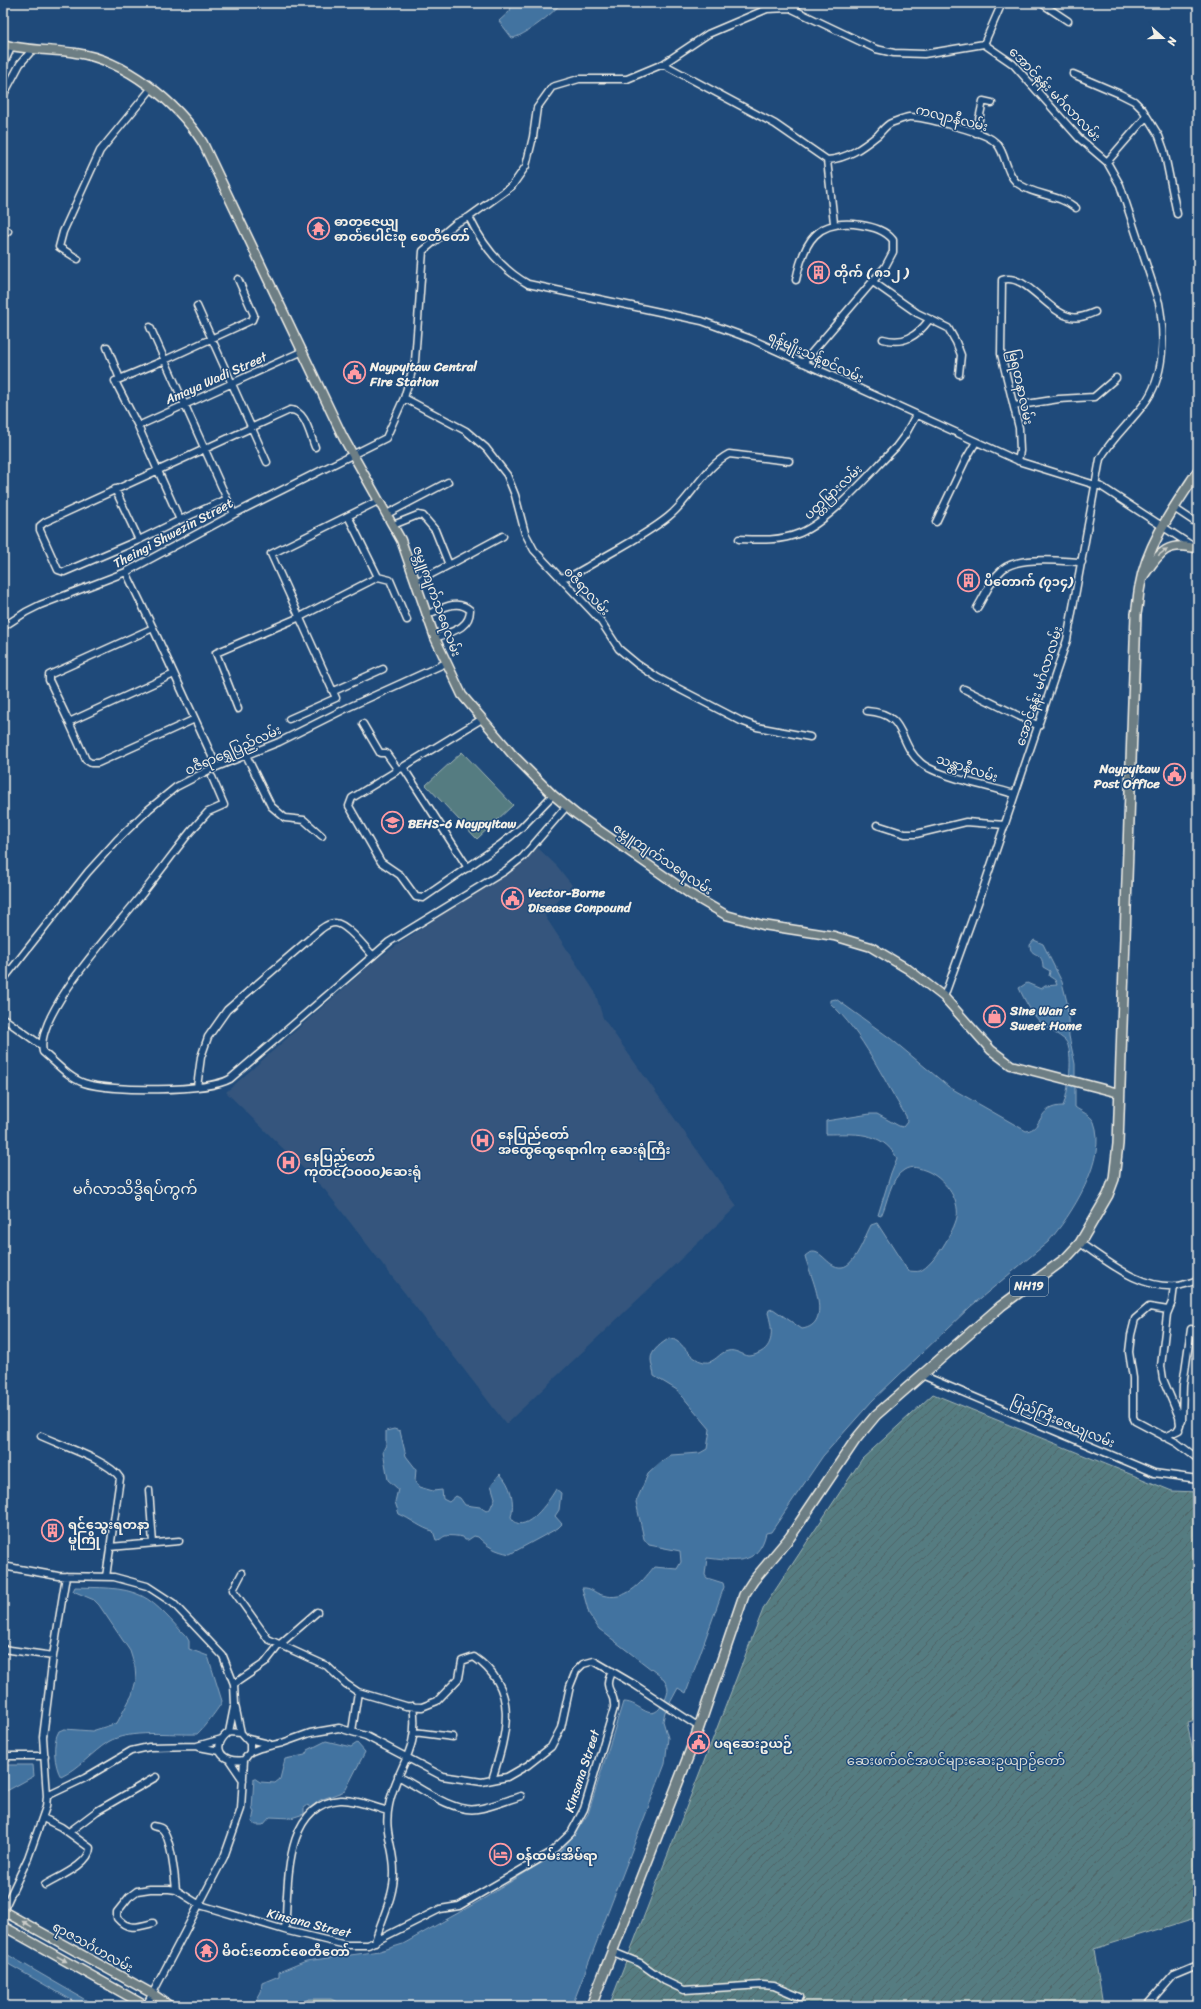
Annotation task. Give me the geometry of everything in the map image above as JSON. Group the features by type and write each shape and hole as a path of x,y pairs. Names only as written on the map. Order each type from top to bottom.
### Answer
{"highway":[{"name":"NH19","path":"591,2006 699,1727 744,1596 753,1581 790,1537 856,1439 876,1415 1000,1306 1066,1258 1080,1243 1099,1211 1114,1179 1117,1161 1136,614 1142,579 1147,561 1163,526 1198,471"}],"main road":[{"name":"ဇမ္ဘူကျက်သရေလမ်း","path":"3,44 33,49 75,53 99,59 117,67 151,89 174,106 193,128 203,143 353,455 401,540 435,638 462,695 512,754 553,795 566,807 690,894 726,915 763,925 834,936 871,947 908,969 944,997 991,1050 1011,1065 1119,1093"},
{"path":"1142,579 1156,558 1164,550 1182,545 1197,549"},
{"name":"ရာဇသင်္ဂဟလမ်း","path":"3,1911 153,1994 170,2006"},
{"name":"ရာဇသင်္ဂဟလမ်း","path":"3,1926 146,2006"}],"street":[{"path":"793,9 799,3"},
{"path":"353,455 386,438 404,398 415,361 423,251 456,223 469,217 512,186 526,166 533,137 537,108 552,86 579,79 627,79 663,64 708,34 767,9 793,9 876,49 894,53 924,54 984,44 1002,3"},
{"path":"1041,3 1068,21"},
{"name":"အောင်နန်း မင်္ဂလာလမ်း","path":"944,997 1005,825 1067,640 1100,459 1109,444 1145,404 1153,390 1160,366 1163,340 1163,323 1159,303 1120,185 1107,162 1080,138 1013,64 1002,54 984,44"},
{"path":"3,65 12,46"},
{"path":"3,96 20,64 33,49"},
{"path":"663,64 741,104 775,124 827,160 834,223"},
{"path":"1073,74 1140,106 1159,136 1164,150 1177,214"},
{"path":"78,259 59,247 63,232 100,151 151,89"},
{"path":"976,133 983,101 992,103"},
{"name":"ကလျာနီလမ်း","path":"827,160 837,160 850,154 869,142 888,124 909,117 920,118 976,133 992,139 999,146 1006,167 1016,182 1027,189 1064,201 1076,208"},
{"path":"1107,162 1146,117"},
{"name":"ရန်မျိုးသန့်စင်လမ်း","path":"469,217 478,236 500,262 510,273 528,284 702,321 751,339 1018,461 1102,487 1197,549"},
{"path":"796,280 804,252 814,234 834,223 848,222 865,225 888,233 893,240 893,252 885,267 803,363"},
{"name":"မြရတနာလမ်း","path":"1018,461 1020,451 1019,428 1001,354 1002,280 1007,278 1019,280 1049,304 1071,317 1086,316 1095,312"},
{"path":"180,520 156,470 138,426 115,381 165,360 254,318 238,279"},
{"path":"873,282 929,320 948,328 961,355 959,374"},
{"path":"197,306 213,338 267,462"},
{"path":"884,339 893,342 908,340 921,330 929,320"},
{"path":"150,327 234,514"},
{"path":"107,347 120,379"},
{"name":"Amaya Wadi Street","path":"138,426 302,351"},
{"path":"1014,406 1059,399 1086,399 1094,397 1116,378"},
{"name":"ဝဇီရာလမ်း","path":"404,398 466,431 486,448 500,464 507,475 515,495 528,538 534,550 600,620 620,649 637,664 658,678 741,721 780,733 810,737"},
{"path":"227,499 139,540 64,572 58,570 40,530 40,526 115,489 251,426 290,410 295,410 300,413 315,447"},
{"name":"ပတ္တမြားလမ်း","path":"740,539 761,540 786,538 804,531 821,521 896,447 905,435 916,415"},
{"path":"936,522 966,459 976,442"},
{"path":"560,578 580,571 668,517 716,463 729,454 789,461"},
{"name":"Theingi Shwezin Street","path":"3,627 40,605 126,572 234,514 353,455"},
{"path":"387,514 448,482"},
{"path":"115,489 139,540"},
{"path":"289,720 336,698 272,554 378,501"},
{"path":"1174,508 1198,524"},
{"path":"393,525 418,515 423,516 435,530 450,565"},
{"path":"348,516 378,577"},
{"path":"416,582 503,536"},
{"path":"977,608 994,578 1003,569 1016,563 1040,561 1082,562"},
{"path":"126,572 218,767"},
{"path":"238,710 216,653 300,617 378,577 390,580 407,620"},
{"path":"426,615 454,604 464,605 470,610 470,618 466,624 435,638"},
{"path":"153,628 49,675 49,680 68,722 86,760 91,763 98,763 195,719"},
{"name":"ဝဇီရာရွှေပြည်လမ်း","path":"3,980 88,872 117,840 149,809 176,787 218,767 279,742 349,707 446,662"},
{"path":"334,691 383,669"},
{"path":"68,722 174,674"},
{"path":"964,689 1039,726"},
{"name":"သန္တာနီလမ်း","path":"867,711 879,712 892,718 913,754 922,763 943,773 1015,794"},
{"path":"482,719 352,798 349,806 381,862 400,875 416,897 423,898 468,868 521,828 553,795"},
{"path":"363,724 380,753 386,753 400,768 468,868"},
{"path":"246,755 271,806 285,818 304,820 322,836"},
{"path":"212,777 224,805 208,812 190,832 71,982 46,1028 41,1045 43,1052 83,1083 96,1086 125,1088 197,1087 222,1083 230,1079 389,942 505,871 517,862 566,807"},
{"path":"876,825 904,834 916,834 966,822 1005,825"},
{"path":"197,1087 201,1057 208,1037 227,1010 321,929 328,924 336,923 340,925 363,944 373,956"},
{"path":"3,1018 41,1045"},
{"path":"1080,1243 1128,1275 1152,1284 1174,1286 1198,1280"},
{"path":"1174,1286 1172,1302 1168,1310 1161,1366 1163,1379 1179,1417 1180,1425 1178,1430"},
{"path":"1168,1310 1149,1307 1135,1319 1129,1352 1133,1378 1133,1417 1135,1421 1177,1443 1198,1459"},
{"path":"1164,1437 1178,1430 1182,1422 1183,1385 1191,1329"},
{"name":"ပြည်ကြီးဇေယျလမ်း","path":"922,1375 1154,1473 1198,1479"},
{"path":"41,1436 105,1464 116,1471 120,1478 106,1577"},
{"path":"150,1490 153,1543"},
{"path":"110,1547 179,1541"},
{"path":"3,1566 66,1576 114,1577 147,1586 173,1603 223,1656 234,1684 235,1705 241,1733"},
{"path":"242,1573 233,1590 268,1639 327,1666 358,1692 422,1707 438,1701 459,1678 462,1661 474,1657 485,1665 499,1684 507,1721 505,1737 492,1780"},
{"path":"3,1911 28,1858 43,1818 47,1796 43,1737 52,1656 66,1576"},
{"path":"234,1684 265,1663 279,1645 317,1612"},
{"path":"3,1649 52,1656"},
{"path":"146,2006 224,1857 235,1830 240,1809 244,1760 250,1752 270,1744 282,1743 310,1733 340,1728 352,1731 442,1776 482,1782 507,1777 528,1765 551,1747 561,1728 570,1686 576,1672 583,1664 594,1661 699,1727"},
{"name":"Kinsana Street","path":"176,1890 200,1905 285,1930 346,1945 368,1945 440,1909 459,1906 550,1853 571,1833 584,1809 614,1708 615,1700 608,1687 607,1681 612,1671"},
{"path":"352,1731 358,1692"},
{"path":"47,1796 85,1778 131,1751 149,1747 197,1746 222,1739 229,1732 235,1705"},
{"path":"375,1942 390,1895 394,1874 386,1825 388,1811 398,1776 408,1758 413,1744 416,1724 413,1706"},
{"path":"229,1732 241,1733 248,1738 270,1744"},
{"path":"414,1732 453,1737"},
{"path":"248,1738 250,1752"},
{"path":"220,1752 222,1739"},
{"path":"197,1746 220,1752 230,1761 243,1780"},
{"path":"3,1756 45,1756"},
{"path":"230,1761 244,1760"},
{"path":"398,1776 444,1802 461,1809 476,1809 521,1796"},
{"path":"69,1832 103,1807 156,1777"},
{"path":"285,1930 292,1847 299,1829 308,1815 324,1805 340,1800 353,1801 388,1811"},
{"path":"43,1818 69,1832 90,1848 89,1857 77,1867 45,1885"},
{"path":"153,1826 161,1828 164,1832 172,1860 176,1890 150,1889 136,1892 129,1897 117,1912 117,1918 128,1927 135,1928 153,1923"},
{"path":"613,1952 640,1963 665,1980 684,1990 762,1985 774,1986 800,1997"},
{"path":"1149,2006 1148,2004 1174,1974 1198,1964"}],"shaded area":[{"path":"512,3 561,3 552,13 538,24 523,34 512,38 499,21 510,11"},
{"name":"နေပြည်တော် အထွေထွေရောဂါကု ဆေးရုံကြီး","path":"538,848 557,866 572,885 545,916 595,992 603,1018 737,1206 506,1424 325,1190 226,1092 377,959"},
{"path":"1034,940 1043,944 1062,982 1067,1002 1069,1036 1075,1064 1075,1107 1092,1119 1097,1136 1096,1152 1092,1169 1085,1186 1067,1217 1048,1242 970,1307 872,1401 823,1456 771,1532 766,1533 757,1552 751,1557 744,1559 726,1560 707,1558 705,1575 707,1578 723,1583 724,1587 686,1693 678,1688 665,1712 663,1721 668,1738 665,1764 572,2006 346,2006 331,1999 309,1999 292,2006 253,2006 261,1992 262,1983 279,1976 279,1972 306,1961 380,1951 403,1944 483,1899 560,1851 571,1839 588,1814 623,1702 635,1705 650,1713 655,1712 660,1708 668,1692 668,1687 664,1679 599,1629 589,1614 582,1588 588,1588 599,1594 611,1597 618,1596 632,1590 654,1567 677,1569 681,1562 680,1551 649,1545 644,1539 636,1502 648,1474 662,1461 671,1455 700,1453 707,1449 710,1429 677,1390 654,1376 651,1360 653,1353 661,1344 670,1338 679,1343 694,1358 704,1362 714,1360 725,1352 736,1351 744,1355 752,1356 761,1352 769,1344 771,1335 771,1324 768,1313 769,1310 773,1309 802,1329 812,1325 817,1318 819,1309 818,1298 805,1256 815,1252 836,1267 847,1265 851,1262 863,1243 871,1225 877,1223 908,1271 920,1271 931,1262 943,1247 957,1217 956,1203 953,1196 939,1178 927,1171 916,1168 907,1168 899,1174 892,1184 881,1216 878,1215 897,1158 891,1149 883,1142 875,1138 857,1134 826,1134 826,1121 870,1114 877,1114 903,1127 907,1122 906,1116 863,1042 842,1015 830,1003 830,1000 836,999 890,1038 949,1087 1026,1131 1036,1126 1044,1113 1048,1110 1054,1107 1063,1106 1070,1073 1070,1053 1065,1040 1038,1020 1019,988 1027,983 1041,989 1045,986 1057,985 1055,980 1049,976 1050,971 1043,967 1041,958 1032,952 1030,945"},
{"path":"394,1429 400,1431 406,1456 416,1469 415,1482 419,1487 433,1491 442,1490 443,1499 449,1502 456,1496 460,1498 465,1505 480,1507 486,1511 490,1509 495,1498 491,1485 500,1474 507,1483 511,1494 513,1506 511,1517 516,1523 522,1524 535,1516 548,1502 556,1489 561,1493 559,1510 555,1516 562,1524 558,1528 510,1554 492,1548 478,1537 474,1536 468,1540 465,1540 463,1537 445,1536 436,1540 433,1531 399,1514 395,1502 398,1489 388,1480 383,1451 386,1445 386,1431"},
{"path":"75,1587 118,1589 134,1593 148,1599 186,1636 189,1641 189,1649 208,1656 222,1701 211,1718 197,1734 139,1734 117,1738 108,1742 74,1769 61,1777 55,1761 55,1741 59,1731 64,1729 92,1731 117,1723 132,1695 136,1680 135,1667 130,1651 99,1605 94,1600 73,1591"},
{"path":"326,1741 351,1747 357,1743 365,1752 345,1791 320,1800 310,1808 308,1805 304,1808 304,1814 291,1818 270,1817 263,1825 256,1825 252,1822 254,1812 252,1809 254,1778 260,1782 275,1783 280,1779 285,1759 305,1755 308,1750"},
{"path":"3,1765 33,1765 34,1776 3,1793"},
{"path":"3,1952 96,2006 82,2006 3,1961"}],"green space":[{"path":"462,752 513,805 477,839 426,785"},
{"name":"ဆေးဖက်ဝင်အပင်များဆေးဥယျာဉ်တော်","path":"933,1394 1172,1491 1198,1492 1198,1720 1187,1723 1198,1775 1198,1917 1094,1949 1103,2006 609,2006 764,1607 862,1459"},
{"path":"309,1999 331,1999 346,2006 294,2006"}],"place":[{"name":"ဓာတုဇေယျ ဓာတ်ပေါင်းစု စေတီတော်","path":"318,228"},
{"name":"တိုက် ( ၈၁၂ )","path":"818,272"},
{"name":"Naypyitaw Central Fire Station","path":"354,373"},
{"name":"ပိတောက် (၇၁၄)","path":"968,581"},
{"name":"Naypyitaw Post Office","path":"1175,775"},
{"name":"BEHS-6 Naypyitaw","path":"392,823"},
{"name":"Vector-Borne Disease Conpound","path":"513,899"},
{"name":"Sine Wan´s Sweet Home","path":"995,1017"},
{"name":"နေပြည်တော် အထွေထွေရောဂါကု ဆေးရုံကြီး","path":"483,1141"},
{"name":"နေပြည်တော် ကုတင်(၁၀၀၀)ဆေးရုံ","path":"289,1163"},
{"name":"ရင်သွေးရတနာ မူကြို","path":"53,1531"},
{"name":"ပရဆေးဥယဉ်","path":"698,1743"},
{"name":"ဝန်ထမ်းအိမ်ရာ","path":"500,1855"},
{"name":"မိဝင်းတောင်စေတီတော်","path":"207,1951"}],"district":[{"name":"မင်္ဂလာသိဒ္ဓိရပ်ကွက်","path":"135,1189"}]}
